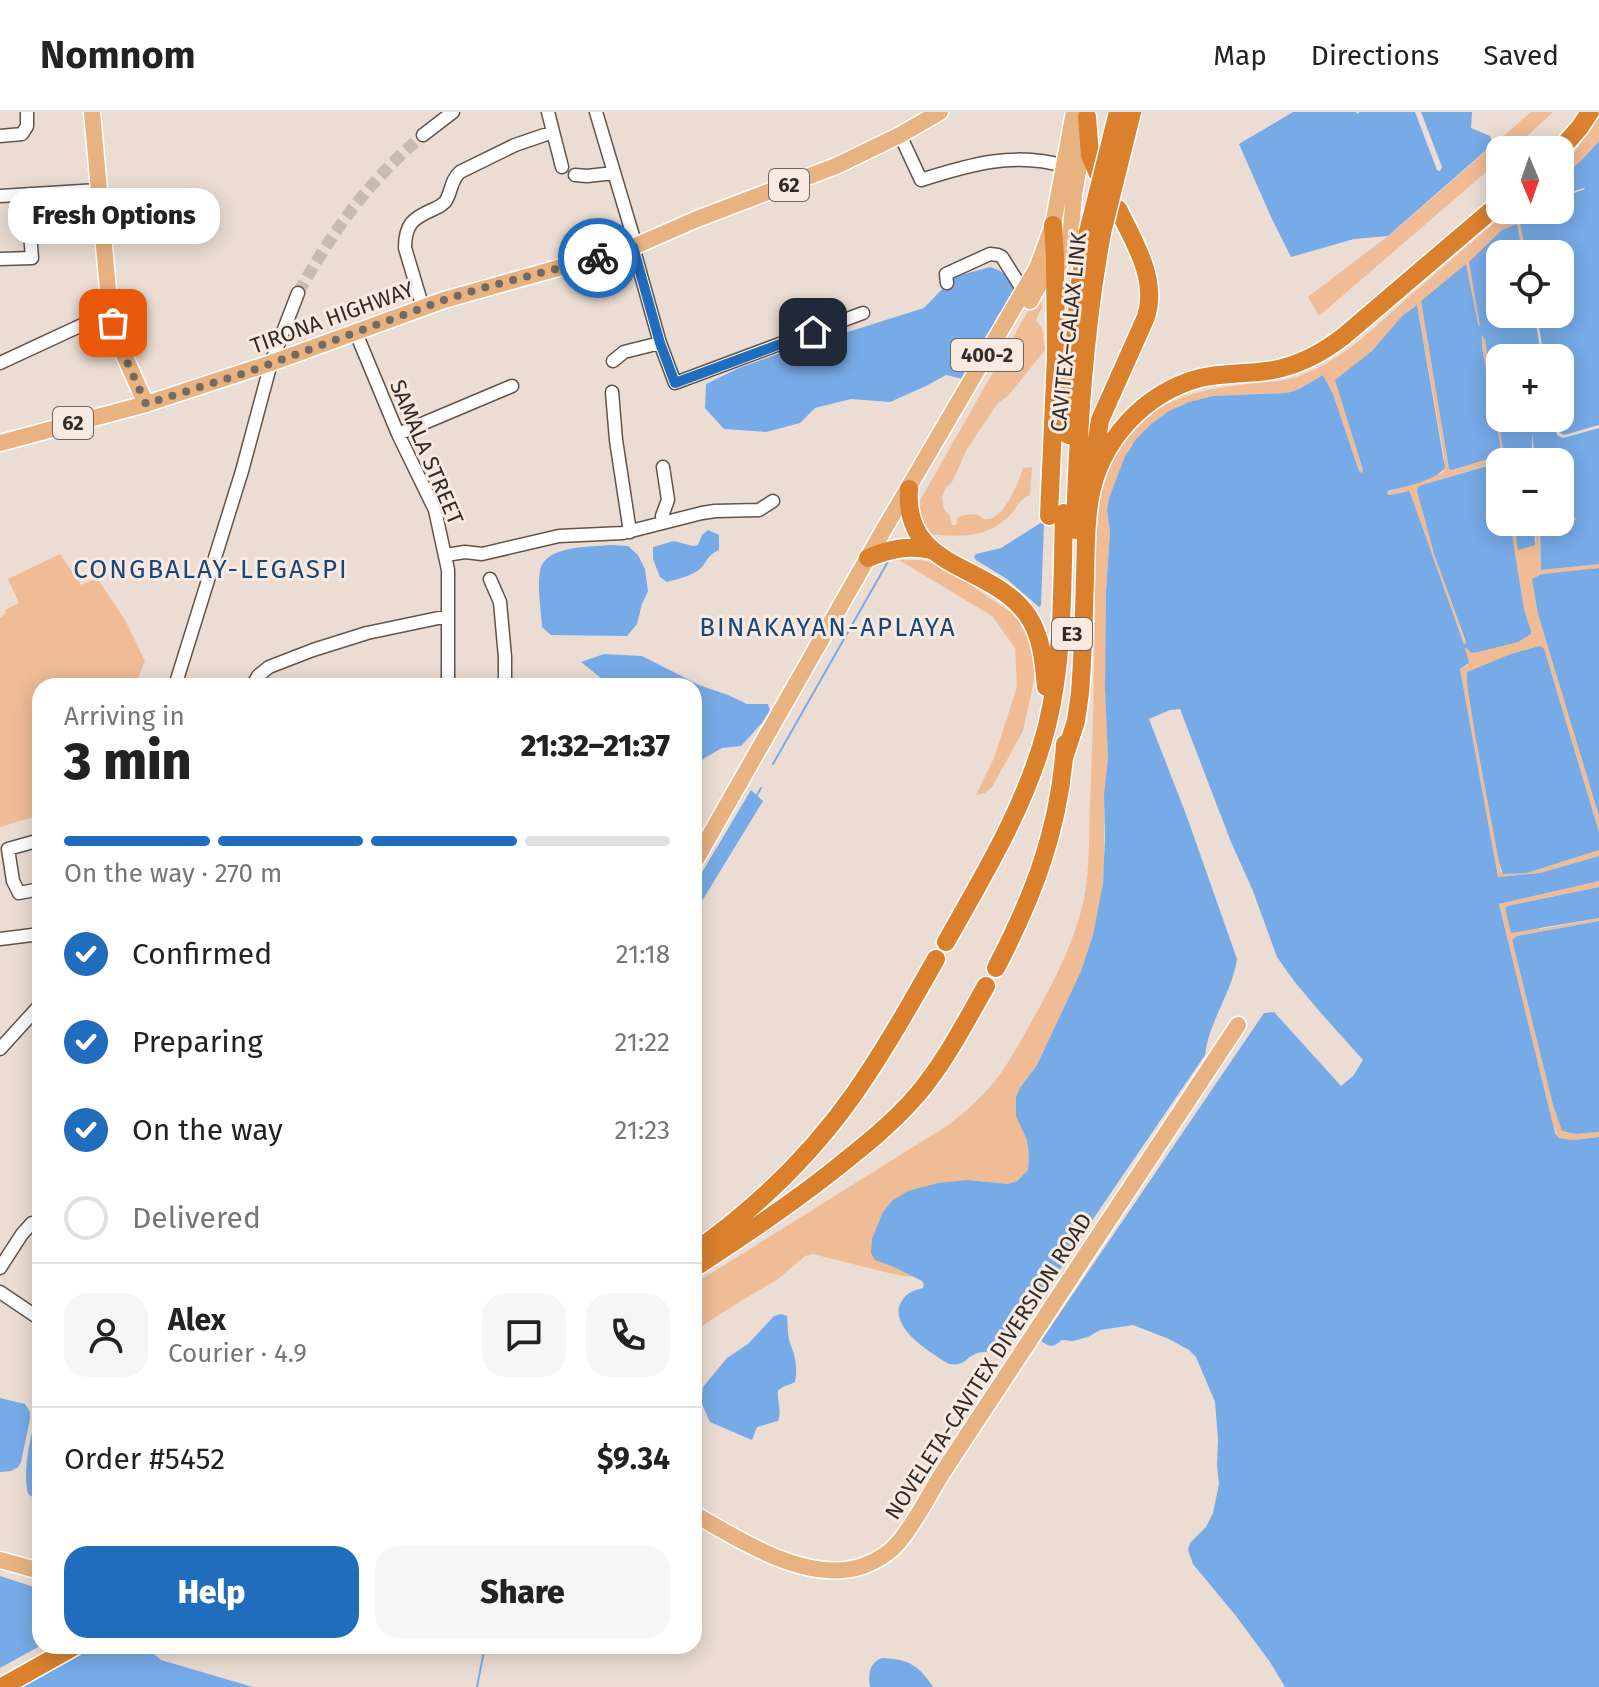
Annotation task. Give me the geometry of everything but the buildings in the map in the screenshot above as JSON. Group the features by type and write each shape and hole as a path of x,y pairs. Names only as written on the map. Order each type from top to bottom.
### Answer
{"highway":[{"name":"CAVITEX–CALAX LINK","path":"1063,514 1093,292 1095,233 1118,112"},
{"name":"CAVITEX–CALAX LINK","path":"1095,233 1132,112"},
{"path":"1573,136 1590,112"},
{"path":"1083,114 1090,155 1098,174"},
{"path":"1065,755 1076,721 1080,693 1095,444 1100,420 1146,317 1150,300 1144,265 1118,209"},
{"path":"1090,497 1110,444 1128,421 1153,400 1195,380 1278,369 1322,352 1486,215"},
{"path":"1053,225 1055,370 1063,514"},
{"path":"911,485 910,520 931,550 1004,593 1027,614 1043,655 1050,713"},
{"name":"E3","path":"946,942 1013,818 1037,759 1050,713 1059,645 1063,514"},
{"name":"E3","path":"996,968 1022,917 1040,871 1056,810 1065,755 1072,636 1063,514"},
{"path":"868,558 901,547 931,550"},
{"path":"702,1246 758,1200 822,1136 881,1053 936,959"},
{"path":"702,1263 804,1193 901,1113 945,1057 986,986"},
{"path":"0,1675 37,1654"},
{"path":"2,1687 61,1654"}],"main road":[{"path":"92,112 110,312 124,355 146,404"},
{"name":"TIRONA HIGHWAY","path":"0,443 146,404 479,289 634,247 697,219 822,172 940,112"},
{"name":"400-2","path":"702,849 1024,292 1053,225 1064,166 1083,114"},
{"name":"400-2","path":"911,485 929,473 1039,285 1066,255 1083,114"},
{"name":"NOVELETA-CAVITEX DIVERSION ROAD","path":"702,1518 756,1547 810,1569 849,1570 874,1562 894,1548 1238,1025"},
{"path":"0,1560 32,1569"}],"street":[{"path":"0,136 22,134 27,126 27,112"},
{"path":"428,131 453,112"},
{"path":"548,112 562,167"},
{"path":"596,112 660,343 675,383 863,313"},
{"path":"423,308 405,248 409,225 418,215 442,205 454,177 460,172 515,145 553,132"},
{"path":"900,135 921,180 993,161 1045,160 1064,166"},
{"path":"575,175 614,173"},
{"path":"0,196 98,190"},
{"path":"0,259 32,258 27,196"},
{"path":"947,283 946,274 990,254 1002,257 1024,292"},
{"path":"178,678 242,472 271,363 298,293"},
{"path":"0,363 110,312"},
{"name":"SAMALA STREET","path":"356,333 398,434 435,510 448,570 448,678"},
{"path":"613,361 624,352 660,343"},
{"path":"398,434 512,386"},
{"path":"612,392 630,532"},
{"path":"663,467 668,500 662,516 663,523"},
{"path":"446,555 465,552 482,554 559,536 630,532 715,511 759,510 773,501"},
{"path":"490,579 500,602 505,678"},
{"path":"257,678 269,667 313,650 367,633 448,616"},
{"path":"32,842 8,849 13,881 19,893 32,891"},
{"path":"0,939 32,935"},
{"path":"0,1049 32,1014"},
{"path":"0,1268 32,1223"},
{"path":"0,1292 32,1314"}],"shaded area":[{"path":"1531,112 1553,112 1527,136 1504,136"},
{"path":"1599,115 1599,141 1574,167 1574,152"},
{"path":"1486,151 1486,172 1319,316 1308,297 1397,229"},
{"path":"1493,224 1517,224 1502,230 1500,240 1486,240 1486,300 1480,326 1466,265 1421,301 1449,469 1486,460 1486,465 1422,485 1417,491 1434,554 1466,644 1463,646 1411,495 1404,491 1386,493 1444,472 1417,305 1402,316 1372,351 1336,380 1362,473 1323,375 1287,393 1213,396 1189,402 1179,406 1130,446 1107,510 1110,532 1105,689 1108,759 1101,902 1081,971 1037,1065 1020,1088 1029,1155 1028,1170 1017,1181 1008,1184 968,1180 911,1277 813,1254 805,1256 778,1279 702,1326 702,1279 962,1114 1004,1069 1054,980 1074,932 1086,887 1093,730 1096,526 1102,486 1118,449 1144,419 1175,400 1210,390 1302,375 1330,361 1369,333"},
{"path":"1517,224 1520,224 1523,240 1520,240"},
{"path":"1039,292 1042,307 1036,320 1042,328 1045,350 1008,396 998,403 967,449 942,498 952,525 956,525 958,517 968,514 991,518 1004,508 1023,468 1032,467 1030,495 1008,517 989,530 957,536 923,533 918,504"},
{"path":"1482,335 1486,346 1486,369"},
{"path":"1512,536 1516,536 1518,549 1536,542 1535,536 1539,536 1541,570 1599,564 1599,568 1542,574 1538,614 1599,816 1599,832 1546,655 1476,740 1501,872 1527,873 1599,850 1599,856 1540,873 1498,877 1460,669 1468,665 1464,648 1531,631 1524,609"},
{"path":"60,554 81,585 97,578 125,620 145,661 138,678 32,678 32,817 0,827 0,618 6,613 5,610 19,603 8,579"},
{"path":"899,560 920,560 942,565 1016,616 1032,646 1034,680 1023,731 992,787 985,793 976,795 994,758 1017,687 1015,648 992,616"},
{"path":"1599,881 1599,887 1505,908 1541,929 1599,918 1599,921 1517,936 1512,940 1553,1105 1563,1132 1599,1132 1599,1137 1573,1140 1559,1138 1553,1125 1499,904"}],"water":[{"path":"1293,112 1415,112 1440,171 1442,167 1421,112 1472,112 1471,128 1490,136 1486,136 1486,150 1388,236 1354,239 1291,257 1239,144"},
{"path":"1599,141 1599,425 1564,435 1560,432 1574,432 1574,344 1542,344 1539,328 1574,328 1574,240 1523,240 1520,224 1574,224 1574,193 1585,189 1574,191 1574,167"},
{"path":"1517,224 1520,240 1492,240 1502,230"},
{"path":"1486,246 1486,328 1537,328 1539,344 1486,346 1482,335 1486,369 1486,432 1498,432 1500,448 1486,448 1486,460 1452,470 1449,469 1421,301 1466,264 1480,326 1469,262"},
{"path":"990,267 1005,274 1016,287 963,379 946,375 890,402 851,399 815,408 800,423 766,432 724,429 705,408 706,384 778,354 924,308 954,277"},
{"path":"1417,305 1445,468 1426,480 1388,491 1387,494 1409,491 1464,645 1466,642 1434,554 1417,491 1422,485 1486,466 1486,536 1512,536 1524,609 1531,631 1518,642 1471,653 1465,648 1469,663 1460,669 1498,877 1540,873 1599,856 1599,881 1499,904 1555,1133 1559,1138 1573,1140 1599,1137 1599,1687 1285,1687 1236,1616 1193,1564 1188,1550 1213,1513 1219,1484 1215,1402 1196,1357 1169,1339 1133,1325 1100,1330 1088,1337 1062,1340 1052,1346 1041,1341 1264,1013 1274,1012 1341,1086 1353,1076 1363,1060 1277,957 1180,709 1149,719 1237,959 1205,1055 1004,1355 982,1352 961,1363 949,1364 924,1347 902,1324 899,1307 904,1298 923,1288 924,1284 875,1260 871,1253 872,1239 883,1212 893,1200 908,1191 938,1183 968,1180 1008,1184 1017,1181 1028,1170 1027,1140 1016,1116 1016,1097 1037,1065 1081,971 1093,935 1103,883 1104,794 1108,759 1105,689 1110,532 1107,510 1125,456 1150,425 1169,411 1189,402 1213,396 1287,393 1323,375 1362,473 1335,380 1372,351 1402,316"},
{"path":"1599,428 1599,564 1541,570 1540,536 1574,536 1574,520 1577,517 1574,518 1574,448 1534,448 1532,433 1532,448 1503,448 1500,432 1556,432 1563,438"},
{"path":"1042,522 1039,607 1007,579 974,557 1001,548"},
{"path":"708,530 719,535 719,550 700,569 667,582 660,577 653,559 653,547 674,541 698,545"},
{"path":"1516,536 1535,536 1535,545 1518,550"},
{"path":"628,546 638,555 645,569 648,591 637,624 627,636 551,635 542,627 539,584 543,562 570,549"},
{"path":"1599,568 1599,816 1538,614 1532,579 1542,574"},
{"path":"1540,646 1546,655 1599,832 1599,850 1527,873 1503,874 1476,740 1467,672"},
{"path":"604,654 642,656 685,678 601,678 581,662"},
{"path":"702,686 747,704 768,704 770,711 741,746 722,748 702,761"},
{"path":"751,790 763,801 702,901 702,873"},
{"path":"1599,887 1599,918 1511,933 1507,906"},
{"path":"1599,921 1599,1132 1575,1134 1562,1131 1553,1105 1512,940 1517,936"},
{"path":"774,1316 787,1316 789,1340 796,1361 795,1382 778,1391 778,1421 757,1427 752,1440 710,1422 702,1404 703,1387 727,1358 748,1344"},
{"path":"0,1398 25,1404 30,1419 21,1462 11,1471 0,1472"},
{"path":"32,1434 32,1497 26,1477"},
{"path":"0,1576 32,1586 32,1654 154,1654 161,1660 253,1687 0,1687"},
{"path":"882,1658 912,1665 923,1673 933,1687 870,1687 870,1670"}],"pier":[{"path":"32,1650 32,1654 81,1654 21,1687 0,1687 0,1668"}],"waterway":[{"path":"773,764 890,558"},
{"path":"756,797 761,788"},
{"path":"477,1687 483,1654"}],"tunnel":[{"path":"298,293 325,248 368,189 423,135"}],"way so far":[{"path":"113,323 146,404 248,372 444,300 598,258"}],"place":[{"name":"Fresh Options","path":"113,323"}],"district":[{"name":"CONGBALAY-LEGASPI","path":"211,569"},
{"name":"BINAKAYAN-APLAYA","path":"828,627"}],"route":[{"path":"598,258 633,247 660,343 675,383 813,332"}]}
